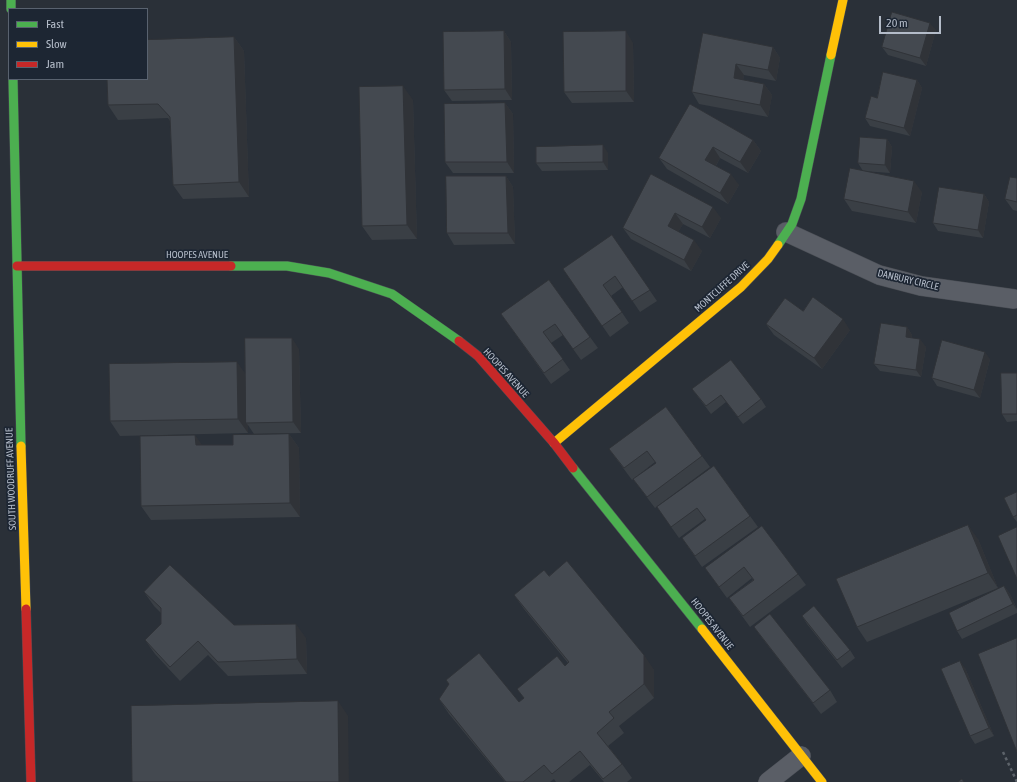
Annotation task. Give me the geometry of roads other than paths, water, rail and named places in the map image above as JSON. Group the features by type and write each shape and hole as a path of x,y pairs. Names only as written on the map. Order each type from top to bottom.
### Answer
{"street":[{"name":"MONTCLIFFE DRIVE","path":"554,443 741,287 768,259 792,224 801,199 843,0"},
{"name":"SOUTH WOODRUFF AVENUE","path":"13,80 19,391 31,782"},
{"name":"DANBURY CIRCLE","path":"786,232 879,275 921,286 1014,299"},
{"name":"HOOPES AVENUE","path":"17,266 287,266 338,276 392,294 450,334 478,356 554,443 822,782"},
{"path":"768,782 801,756"}]}
